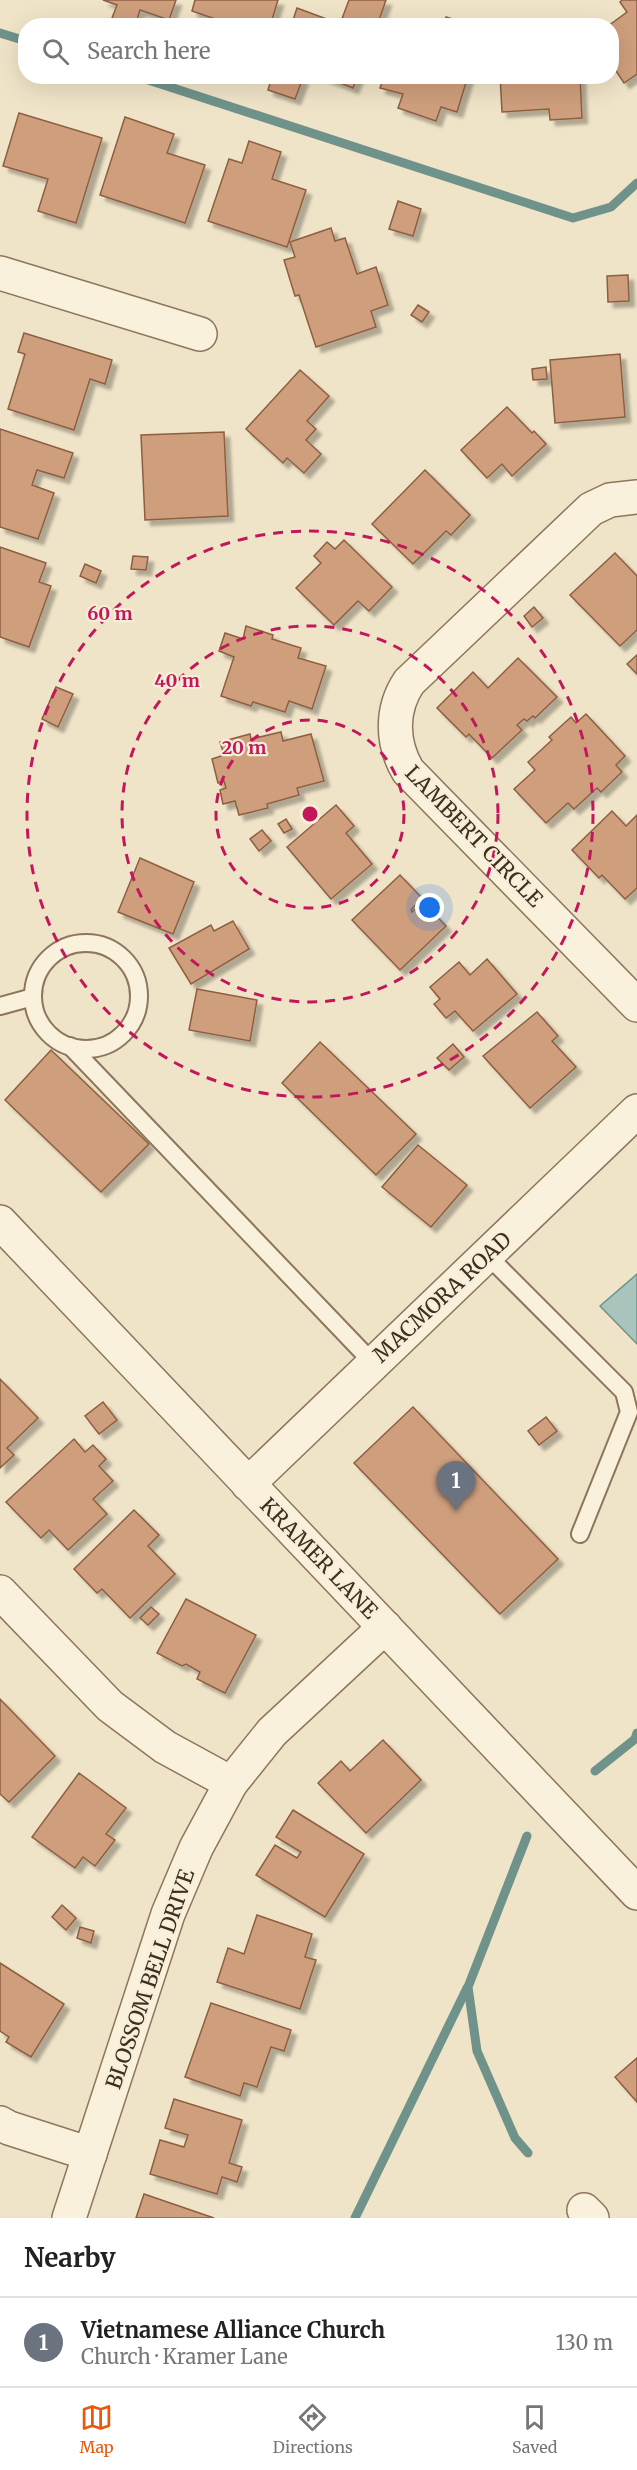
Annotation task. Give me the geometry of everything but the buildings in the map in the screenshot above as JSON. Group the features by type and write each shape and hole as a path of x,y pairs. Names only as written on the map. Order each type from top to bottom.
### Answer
{"street":[{"path":"0,273 200,334"},
{"name":"LAMBERT CIRCLE","path":"637,497 610,500 591,509 409,681 401,693 395,732 398,751 408,771 637,1005"},
{"name":"MACMORA ROAD","path":"248,1484 637,1111"},
{"name":"KRAMER LANE","path":"0,1222 637,1893"},
{"path":"0,1592 110,1706 165,1747 231,1784"},
{"name":"BLOSSOM BELL DRIVE","path":"69,2218 168,1914 196,1848 231,1784 272,1732 385,1627"},
{"path":"0,2123 90,2154"}],"lane":[{"path":"90,943 107,947 122,957 133,971 139,988 139,1006 132,1022 121,1036 106,1045 88,1048 70,1046 59,1041 44,1028 35,1010 33,997 35,980 43,964 56,951 72,944 90,943"},
{"path":"0,1006 33,997"},
{"path":"70,1046 373,1363"},
{"path":"488,1255 624,1392 628,1413 580,1534"}],"water":[{"path":"637,1274 637,1344 600,1306"}],"waterway":[{"path":"0,33 18,39"},
{"path":"161,84 573,218 611,207 637,183"},
{"path":"595,1771 635,1739 637,1733"},
{"path":"527,1836 468,1987 477,2051 515,2138 528,2153"},
{"path":"355,2218 467,1988"}],"place":[{"name":"Vietnamese Alliance Church","path":"456,1511"}]}
